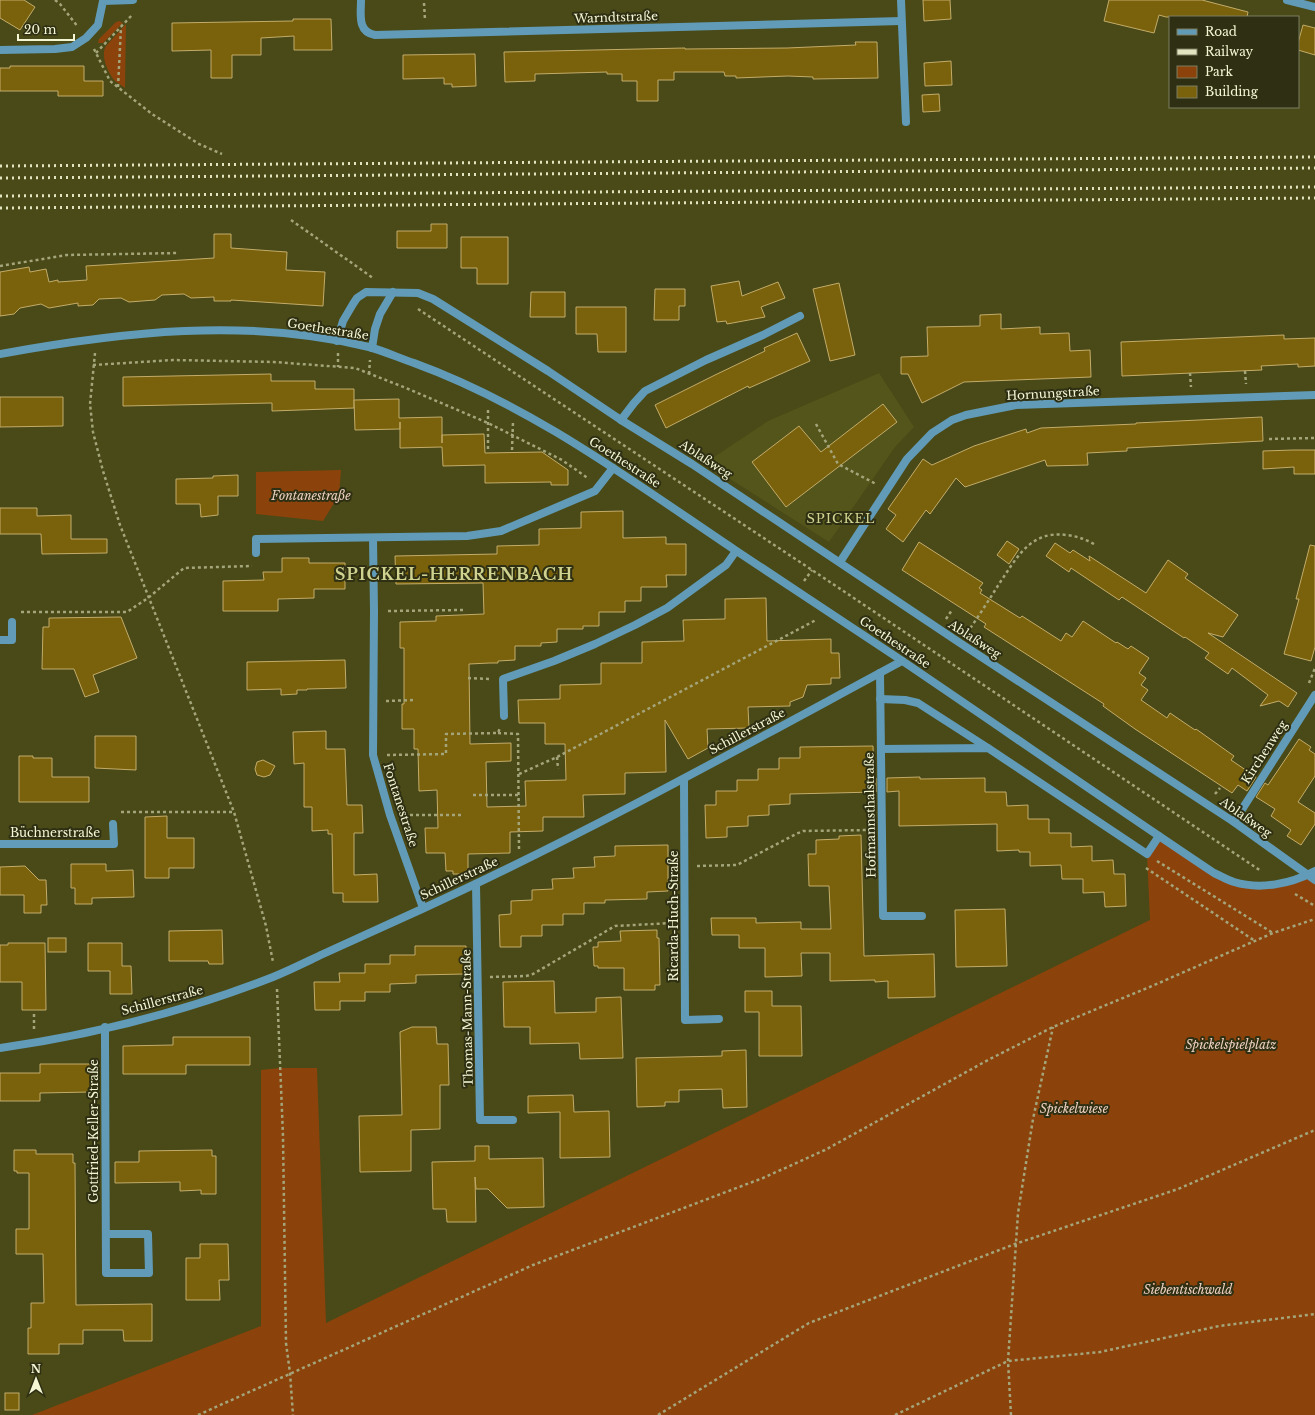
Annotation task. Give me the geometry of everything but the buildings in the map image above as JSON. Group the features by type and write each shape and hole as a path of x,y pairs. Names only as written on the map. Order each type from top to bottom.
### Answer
{"street":[{"path":"0,50 55,49 72,47 86,38 98,25 102,0 133,0"},
{"name":"Warndtstraße","path":"361,0 362,27 370,34 425,34 901,21"},
{"path":"901,0 906,122"},
{"path":"1287,0 1315,7"},
{"name":"Ablaßweg","path":"337,341 343,321 357,298 366,292 418,293 433,299 692,464 960,643 1311,873 1315,880"},
{"path":"372,348 375,329 380,314 393,292"},
{"path":"621,420 634,402 645,391 706,360 763,335 800,316"},
{"name":"Goethestraße","path":"0,354 96,338 172,331 209,330 278,333 337,341 372,348 436,371 513,407 549,427 614,468 1214,873 1234,882 1257,886 1292,881 1311,873"},
{"name":"Hornungstraße","path":"840,562 886,489 907,459 932,433 952,420 973,413 1016,405 1315,395"},
{"path":"256,553 256,539 467,536 501,531 596,491 614,468"},
{"name":"Fontanestraße","path":"372,538 374,611 373,755 390,815 423,908"},
{"path":"504,716 503,679 554,661 595,644 667,608 726,565 736,551"},
{"path":"0,640 12,640 12,622"},
{"name":"Schillerstraße","path":"0,1048 24,1045 105,1028 191,1005 230,993 276,976 519,863 684,779 902,661"},
{"name":"Hofmannsthalstraße","path":"880,674 883,916 922,916"},
{"name":"Kirchenweg","path":"1234,822 1315,696"},
{"path":"880,699 905,700 918,703 1147,854 1159,836"},
{"path":"881,749 988,748"},
{"name":"Ricarda-Huch-Straße","path":"684,779 685,1020 719,1019"},
{"name":"Büchnerstraße","path":"0,844 114,844 113,824"},
{"name":"Thomas-Mann-Straße","path":"476,884 480,1120 513,1120"},
{"name":"Gottfried-Keller-Straße","path":"105,1028 106,1273 149,1273 148,1234 106,1234"}],"path":[{"path":"55,0 60,4 86,38 96,53 110,81 152,114 199,144 222,154"},
{"path":"424,2 425,34"},
{"path":"96,53 136,10"},
{"path":"118,87 121,26"},
{"path":"291,220 374,279"},
{"path":"0,266 67,255 178,252"},
{"path":"413,306 1315,906"},
{"path":"96,338 90,404 93,432 120,525 234,812 266,926 276,976 283,1136 286,1343 293,1415"},
{"path":"93,365 196,360 274,362 355,368 488,423 562,460 600,486"},
{"path":"488,394 488,449"},
{"path":"512,450 513,407"},
{"path":"816,424 838,464 886,489"},
{"path":"1269,439 1315,438"},
{"path":"960,643 1018,556 1029,544 1052,534 1076,536 1094,544"},
{"path":"12,622 12,612 127,612 148,598 184,568 256,566 256,553"},
{"path":"805,579 812,570"},
{"path":"374,611 463,610"},
{"path":"945,621 952,610"},
{"path":"519,774 558,757 830,613"},
{"path":"468,678 503,679"},
{"path":"373,701 416,700"},
{"path":"498,733 504,716"},
{"path":"373,755 446,754 446,734 518,734 519,863"},
{"path":"558,757 558,769"},
{"path":"473,795 519,795"},
{"path":"113,824 114,812 234,812"},
{"path":"390,815 462,815"},
{"path":"684,866 737,865 803,831 882,830"},
{"path":"1147,854 1273,934"},
{"path":"198,1415 533,1265 763,1178 818,1153 988,1060 1053,1027 1273,934 1315,919"},
{"path":"478,977 530,976 615,926 685,922"},
{"path":"1010,1415 1008,1361 1018,1213 1033,1119 1053,1027"},
{"path":"658,1415 809,1323 1015,1244 1178,1189 1315,1130"},
{"path":"895,1415 1008,1361 1100,1352 1219,1326 1315,1314"}],"shaded area":[{"path":"879,373 914,427 895,447 829,542 705,463 768,421"}],"green space":[{"path":"119,21 123,23 103,43 98,43 99,39 116,22"},
{"path":"126,24 125,88 112,78 107,69 104,59 104,50"},
{"name":"Fontanestraße","path":"341,470 339,495 323,521 256,514 256,472"},
{"path":"1159,836 1214,873 1257,886 1308,875 1315,880 1315,1415 32,1415 261,1326 261,1070 280,1068 317,1068 326,1323 1150,920 1147,854"}],"railway":[{"path":"0,166 1315,157"},
{"path":"0,178 1315,168"},
{"path":"0,196 1315,187"},
{"path":"0,208 1315,198"}],"district":[{"name":"SPICKEL","path":"841,518"},
{"name":"SPICKEL-HERRENBACH","path":"454,574"}],"park label":[{"name":"Spickelspielplatz","path":"1231,1044"},
{"name":"Spickelwiese","path":"1074,1108"},
{"name":"Siebentischwald","path":"1188,1289"}]}
